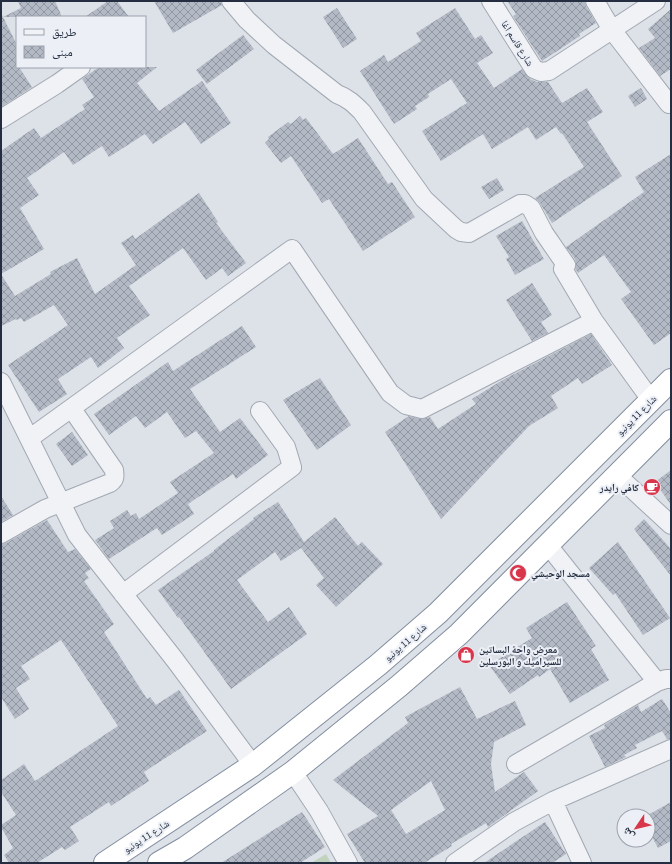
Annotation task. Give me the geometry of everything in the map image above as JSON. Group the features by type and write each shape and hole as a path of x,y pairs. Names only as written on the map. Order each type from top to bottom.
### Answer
{"highway":[{"name":"شارع 11 يونيو","path":"105,863 253,765 404,643 438,613 496,556 671,380"},
{"path":"159,863 185,848 293,772 399,686 459,634 671,421"},
{"path":"404,643 423,665"}],"street":[{"path":"231,1 247,20 274,45 337,94 345,96 352,101 362,112 424,199 456,229 461,232 469,233 520,204 529,206 544,233 566,265 563,269 594,321 651,400"},
{"name":"شارع قاسم اغا","path":"491,1 534,69 541,72 549,71 656,1"},
{"path":"595,1 612,30 669,104"},
{"path":"1,119 80,68"},
{"path":"30,438 292,249 390,393 406,405 422,408 594,321"},
{"path":"2,385 30,438 77,535 175,660 253,765"},
{"path":"1,534 45,509 110,483 115,477 114,470 72,409"},
{"path":"123,594 292,467 286,447 260,411"},
{"path":"617,475 671,525"},
{"path":"516,764 664,681 547,544"},
{"path":"455,863 514,822 553,801 671,749"},
{"path":"293,772 319,811 348,863"},
{"path":"553,801 582,863"}],"green space":[{"path":"326,854 331,863 311,863"}],"building":[{"path":"18,1 55,1 62,16 3,17 21,8"},
{"path":"108,1 117,1 128,16 86,16"},
{"path":"154,1 221,1 222,5 173,33"},
{"path":"507,1 585,1 586,6 596,23 579,34 580,36 542,61 513,16 516,14"},
{"path":"337,8 357,39 343,48 323,17"},
{"path":"455,8 475,39 481,35 493,53 477,63 494,88 522,69 530,79 537,82 548,82 562,103 587,88 603,112 587,122 622,176 552,223 540,203 535,198 584,167 562,133 561,134 556,127 536,140 528,127 492,149 483,134 441,161 422,131 467,103 451,79 428,94 429,97 415,106 417,109 394,124 360,71 384,55 388,62 421,41 416,33"},
{"path":"671,9 671,69 660,76 639,48 655,38 648,29"},
{"path":"1,13 16,43 16,68 20,68 32,87 1,107"},
{"path":"243,35 254,49 207,84 196,70"},
{"path":"157,67 137,83 159,111 202,81 231,123 201,144 185,122 153,144 145,134 109,157 102,146 73,165 64,152 27,178 39,195 20,208 44,249 1,274 1,151 34,128 41,138 85,109 82,105 94,97 82,79 98,68"},
{"path":"641,88 647,99 635,107 628,96"},
{"path":"300,116 303,120 306,118 333,154 358,138 388,184 392,182 415,217 363,251 329,199 322,203 291,156 281,163 265,143 269,139 268,137 288,122 291,124"},
{"path":"671,154 671,333 654,345 621,299 631,292 604,255 578,273 575,269 575,259 566,247 644,192 635,177"},
{"path":"497,178 504,190 489,199 481,187"},
{"path":"199,193 218,222 216,223 246,263 228,276 222,268 206,280 183,248 129,286 150,315 117,338 124,348 98,368 91,357 58,379 67,394 39,412 8,365 68,325 54,305 24,322 21,318 1,326 1,274 15,296 51,274 50,272 77,258 95,294 136,265 121,243 133,235 135,239"},
{"path":"522,221 544,259 515,275 506,259 509,257 496,236"},
{"path":"532,283 552,315 541,322 548,333 532,341 506,300"},
{"path":"242,326 256,347 190,389 220,432 240,418 268,455 236,479 233,474 188,504 194,514 162,535 157,528 109,559 95,540 114,528 110,521 127,510 131,516 136,513 139,519 178,493 170,482 214,453 196,431 185,438 167,412 145,428 136,416 109,435 94,414 168,362 173,371"},
{"path":"591,334 612,365 582,384 578,378 551,396 558,408 529,426 441,519 385,432 409,416 420,419 430,417 438,429 476,404 472,399 501,381"},
{"path":"320,378 351,425 317,450 283,400"},
{"path":"72,432 88,455 72,466 56,444"},
{"path":"671,470 671,505 655,482"},
{"path":"1,496 13,515 1,522"},
{"path":"278,502 304,542 335,517 358,546 362,542 383,564 336,607 316,585 324,578 301,548 281,561 275,552 237,580 268,622 289,607 307,634 231,689 158,590 214,551 254,519 253,518"},
{"path":"644,519 671,549 671,576 634,529"},
{"path":"47,520 68,552 75,549 91,569 85,573 89,578 84,581 114,624 104,632 147,699 150,697 156,705 179,690 207,731 144,772 149,781 111,806 109,802 70,827 79,841 65,850 62,847 37,863 9,863 4,855 13,848 1,825 16,815 1,792 1,780 24,764 35,781 118,726 61,640 21,666 30,679 16,688 29,709 15,719 1,697 1,544 6,543"},
{"path":"618,542 670,618 643,635 615,593 613,595 589,568"},
{"path":"567,602 596,646 591,649 609,680 570,703 550,669 539,677 538,675 510,694 489,665 532,638 526,628"},
{"path":"460,687 477,719 515,701 526,725 494,742 491,764 495,792 524,772 538,791 488,827 486,823 451,844 452,846 424,863 365,863 347,834 378,816 333,780 408,723 405,717","holes":["431,781 445,810 406,834 391,810"]},
{"path":"662,699 671,713 671,739 667,739 662,731 635,745 637,748 624,755 626,757 605,767 589,736 605,728 604,725 638,705 641,712"},
{"path":"671,802 671,841 658,848 656,844 656,810"},
{"path":"302,812 325,847 300,863 221,863"},
{"path":"545,822 566,854 552,863 484,863"}],"place":[{"name":"كافي رايدر","path":"652,487"},
{"name":"مسجد الوحيشي","path":"518,573"},
{"name":"معرض واحة البساتين للسيراميك و البورسلين","path":"466,655"}]}
